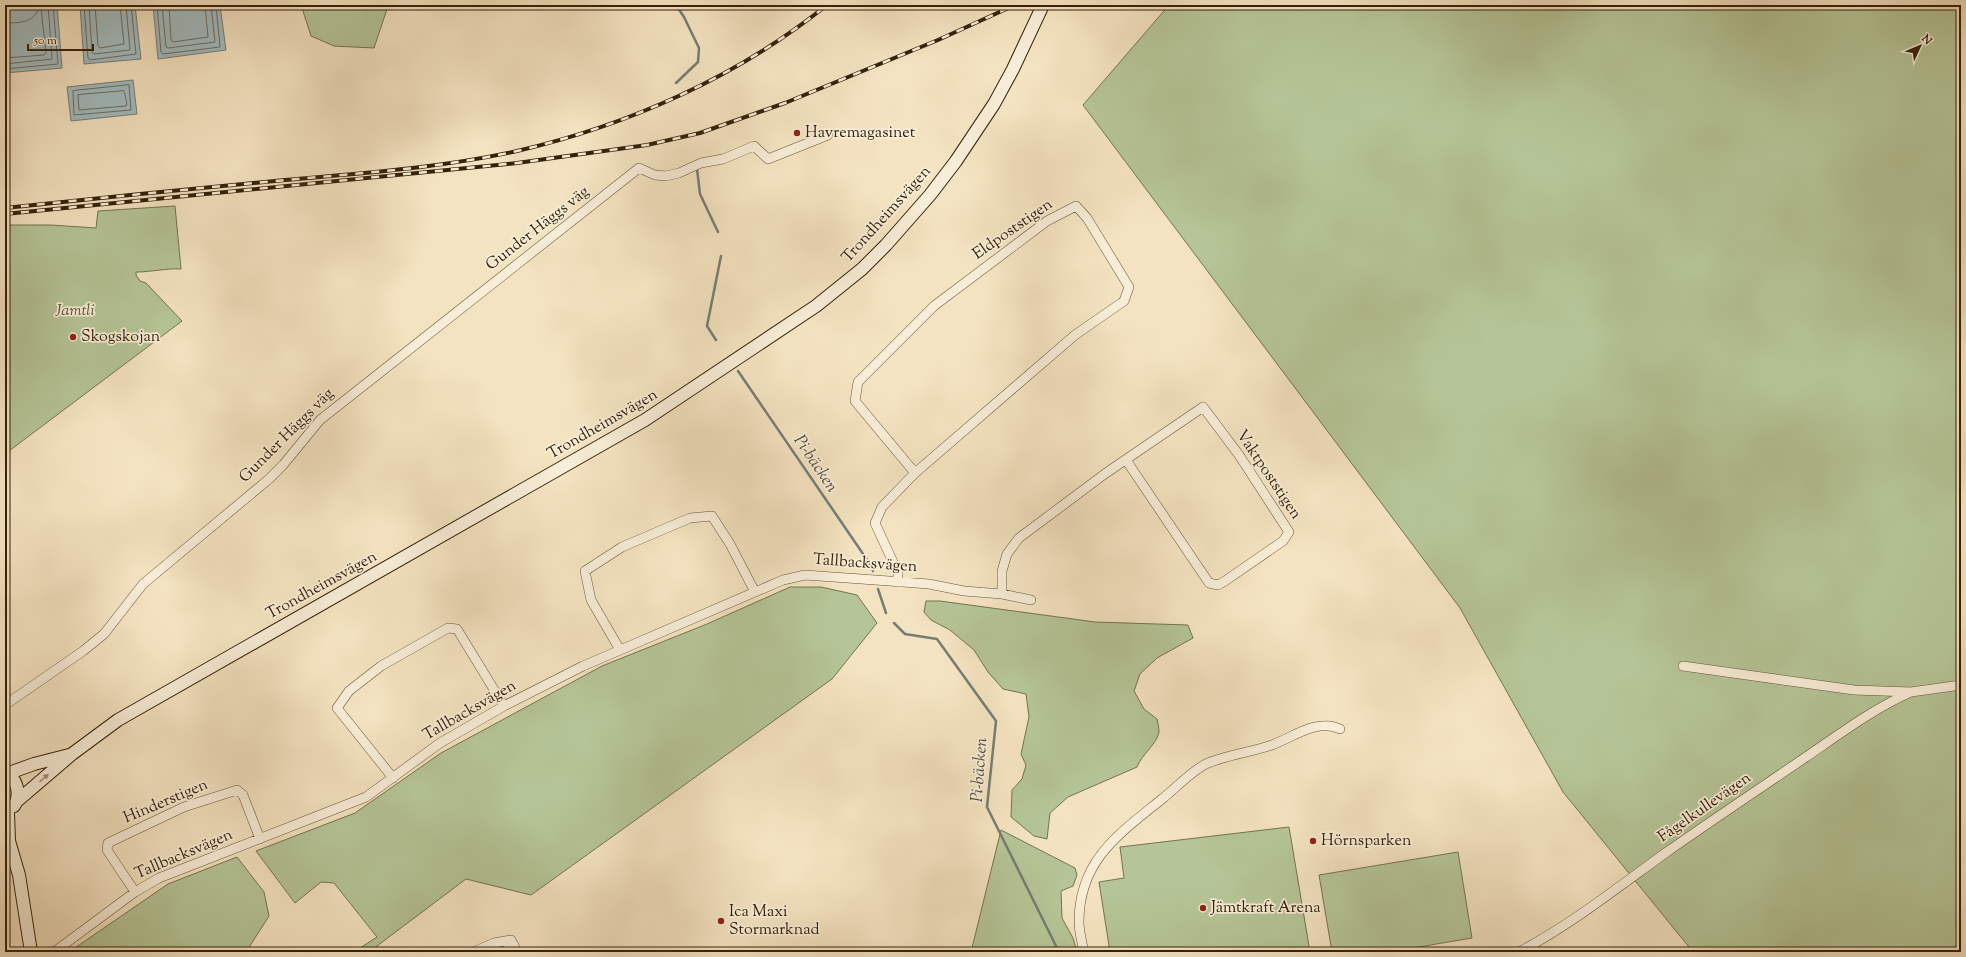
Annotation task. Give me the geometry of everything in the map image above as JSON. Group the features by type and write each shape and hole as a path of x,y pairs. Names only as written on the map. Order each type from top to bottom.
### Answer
{"main road":[{"name":"Trondheimsvägen","path":"6,814 16,802 72,754 118,720 645,420 816,306 862,269 886,245 926,200 952,167 997,98 1013,69 1040,10"},
{"name":"Trondheimsvägen","path":"7,772 72,754"},
{"path":"7,772 17,786 16,802"},
{"path":"6,814 7,839 19,875 31,952"}],"street":[{"name":"Gunder Häggs väg","path":"5,705 83,651 104,634 143,584 269,479 283,465 320,420 639,168 656,175 666,176 679,173 700,163 723,159 754,146 768,159 828,135"},
{"name":"Eldpoststigen","path":"898,577 875,522 882,507 915,473 1075,335 1124,301 1129,287 1087,218 1076,206 1047,221 934,306 858,382 855,402 915,473"},
{"name":"Vaktpoststigen","path":"1002,594 1002,571 1007,554 1019,538 1106,473 1203,407 1239,455 1289,532 1283,542 1225,581 1218,585 1209,583 1126,460"},
{"path":"620,650 591,600 585,571 622,547 690,518 712,516 730,544 755,592"},
{"name":"Tallbacksvägen","path":"54,952 135,892 159,878 194,863 260,840 366,796 440,743 504,706 583,666 783,580 805,575 898,577 964,591 1002,594 1031,600"},
{"path":"393,778 337,708 349,691 381,666 448,628 457,628 504,706"},
{"path":"1683,666 1854,690 1911,692 1961,685"},
{"name":"Fågelkullevägen","path":"1519,952 1600,900 1713,819 1844,729 1886,704 1911,692"},
{"path":"1084,952 1079,923 1081,901 1088,876 1098,858 1112,839 1206,764 1271,745 1319,725 1332,725 1340,729"},
{"name":"Hinderstigen","path":"135,892 107,850 108,843 184,807 237,790 243,795 260,840"},
{"path":"473,952 494,943 511,940 515,949 504,952"}],"green space":[{"path":"301,5 386,5 387,9 374,48 334,46 311,36"},
{"path":"1169,5 1961,5 1961,952 1693,952 1563,792 1460,608 1083,105"},
{"name":"Jamtli","path":"175,206 181,269 136,272 136,275 140,281 146,283 182,321 5,454 5,225 51,225 96,228 98,211"},
{"path":"790,587 821,587 857,595 877,623 832,679 531,895 466,879 369,952 354,952 377,937 334,883 321,882 295,903 256,851 355,813 441,753 602,666 707,624"},
{"path":"926,601 940,601 1095,622 1188,625 1193,638 1157,658 1140,674 1134,691 1144,709 1157,719 1159,732 1155,741 1139,762 1137,767 1068,797 1050,813 1047,839 1034,836 1011,817 1012,790 1022,779 1026,765 1021,754 1029,717 1026,694 1003,689 988,672 974,650 950,630 931,620 924,612"},
{"name":"Jämtkraft Arena","path":"1289,827 1310,952 1110,952 1099,882 1124,878 1120,847"},
{"path":"1001,830 1075,868 1077,875 1073,886 1061,891 1062,918 1073,938 1077,952 971,952"},
{"path":"1458,852 1472,938 1389,952 1332,952 1319,875"},
{"path":"237,857 264,892 269,916 246,952 69,952 168,884"}],"water":[{"path":"57,5 62,68 5,73 5,9"},
{"path":"80,5 135,5 141,59 84,64"},
{"path":"153,5 220,5 226,50 158,59"},
{"path":"133,80 137,114 71,121 67,87"}],"waterway":[{"name":"Pi-bäcken","path":"676,5 684,17 699,48 698,62 676,83"},
{"name":"Pi-bäcken","path":"697,169 700,194 718,232"},
{"name":"Pi-bäcken","path":"716,340 707,326 721,256"},
{"name":"Pi-bäcken","path":"738,371 872,567 873,571"},
{"path":"5,390 9,397"},
{"name":"Pi-bäcken","path":"878,589 886,613"},
{"name":"Pi-bäcken","path":"894,623 905,634 937,639 996,721 987,807 1059,952"}],"railway":[{"path":"5,208 430,166 517,151 600,127 641,112 680,95 719,76 756,55 827,5"},
{"path":"5,214 517,163 647,145 700,133 785,103 938,40 1015,5"}],"place":[{"name":"Havremagasinet","path":"797,133"},
{"name":"Skogskojan","path":"73,337"},
{"name":"Hörnsparken","path":"1313,841"},
{"name":"Jämtkraft Arena","path":"1203,908"},
{"name":"Ica Maxi Stormarknad","path":"721,921"}]}
